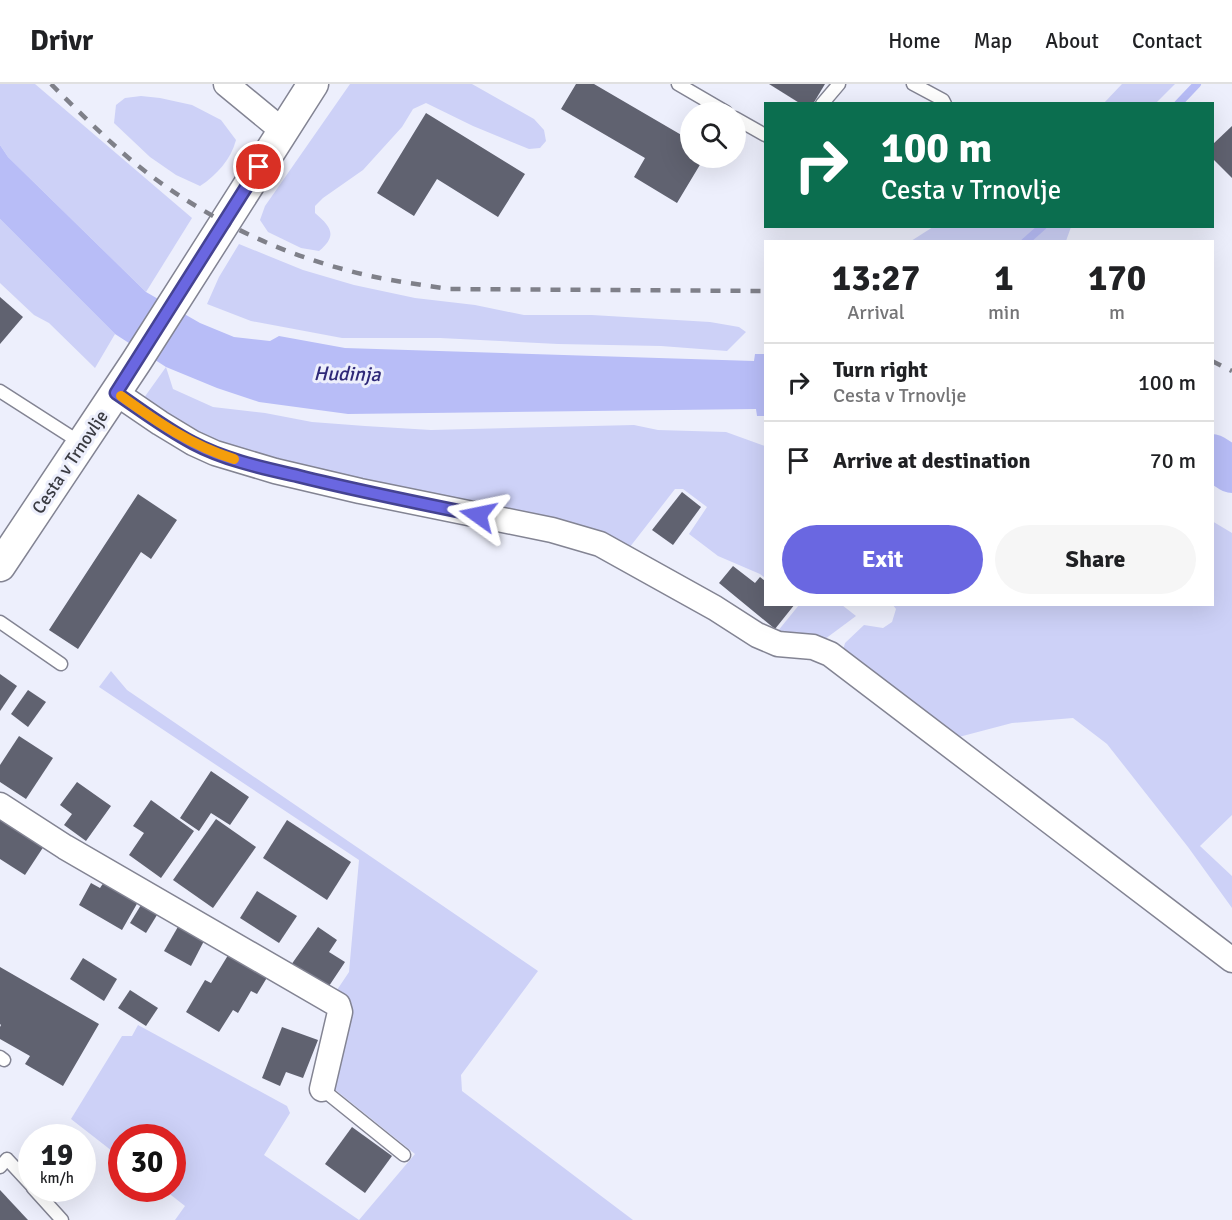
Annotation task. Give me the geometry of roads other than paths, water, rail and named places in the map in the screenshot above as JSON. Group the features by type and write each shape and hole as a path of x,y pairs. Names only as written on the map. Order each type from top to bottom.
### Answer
{"street":[{"path":"226,84 283,131"},
{"name":"Cesta v Trnovlje","path":"0,566 116,393 313,84"},
{"path":"116,393 159,423 193,443 216,453 275,471 360,492 552,530 600,544 715,608 757,635 778,644 813,647 830,654 1232,960"},
{"path":"0,804 65,847 338,1005 340,1012 322,1089"}],"lane":[{"path":"678,84 709,102"},
{"path":"824,102 838,84"},
{"path":"913,84 944,102"},
{"path":"746,124 764,134"},
{"path":"0,391 82,444"},
{"path":"0,622 61,664"},
{"path":"322,1089 404,1155"},
{"path":"3,1163 18,1175"},
{"path":"46,1202 62,1220"}],"water":[{"path":"0,145 8,157 146,292 200,323 234,337 270,341 279,336 345,348 754,361 755,354 764,354 764,416 757,416 756,409 348,414 259,402 166,367 115,334 0,219"}],"waterway":[{"path":"1180,102 1197,84"},
{"path":"1027,240 1041,228"},
{"name":"Hudinja","path":"1214,458 1232,470"}],"railway":[{"path":"51,84 100,132 155,179 234,228 320,263 375,277 449,289 764,291"},
{"path":"1214,362 1232,371"}]}
